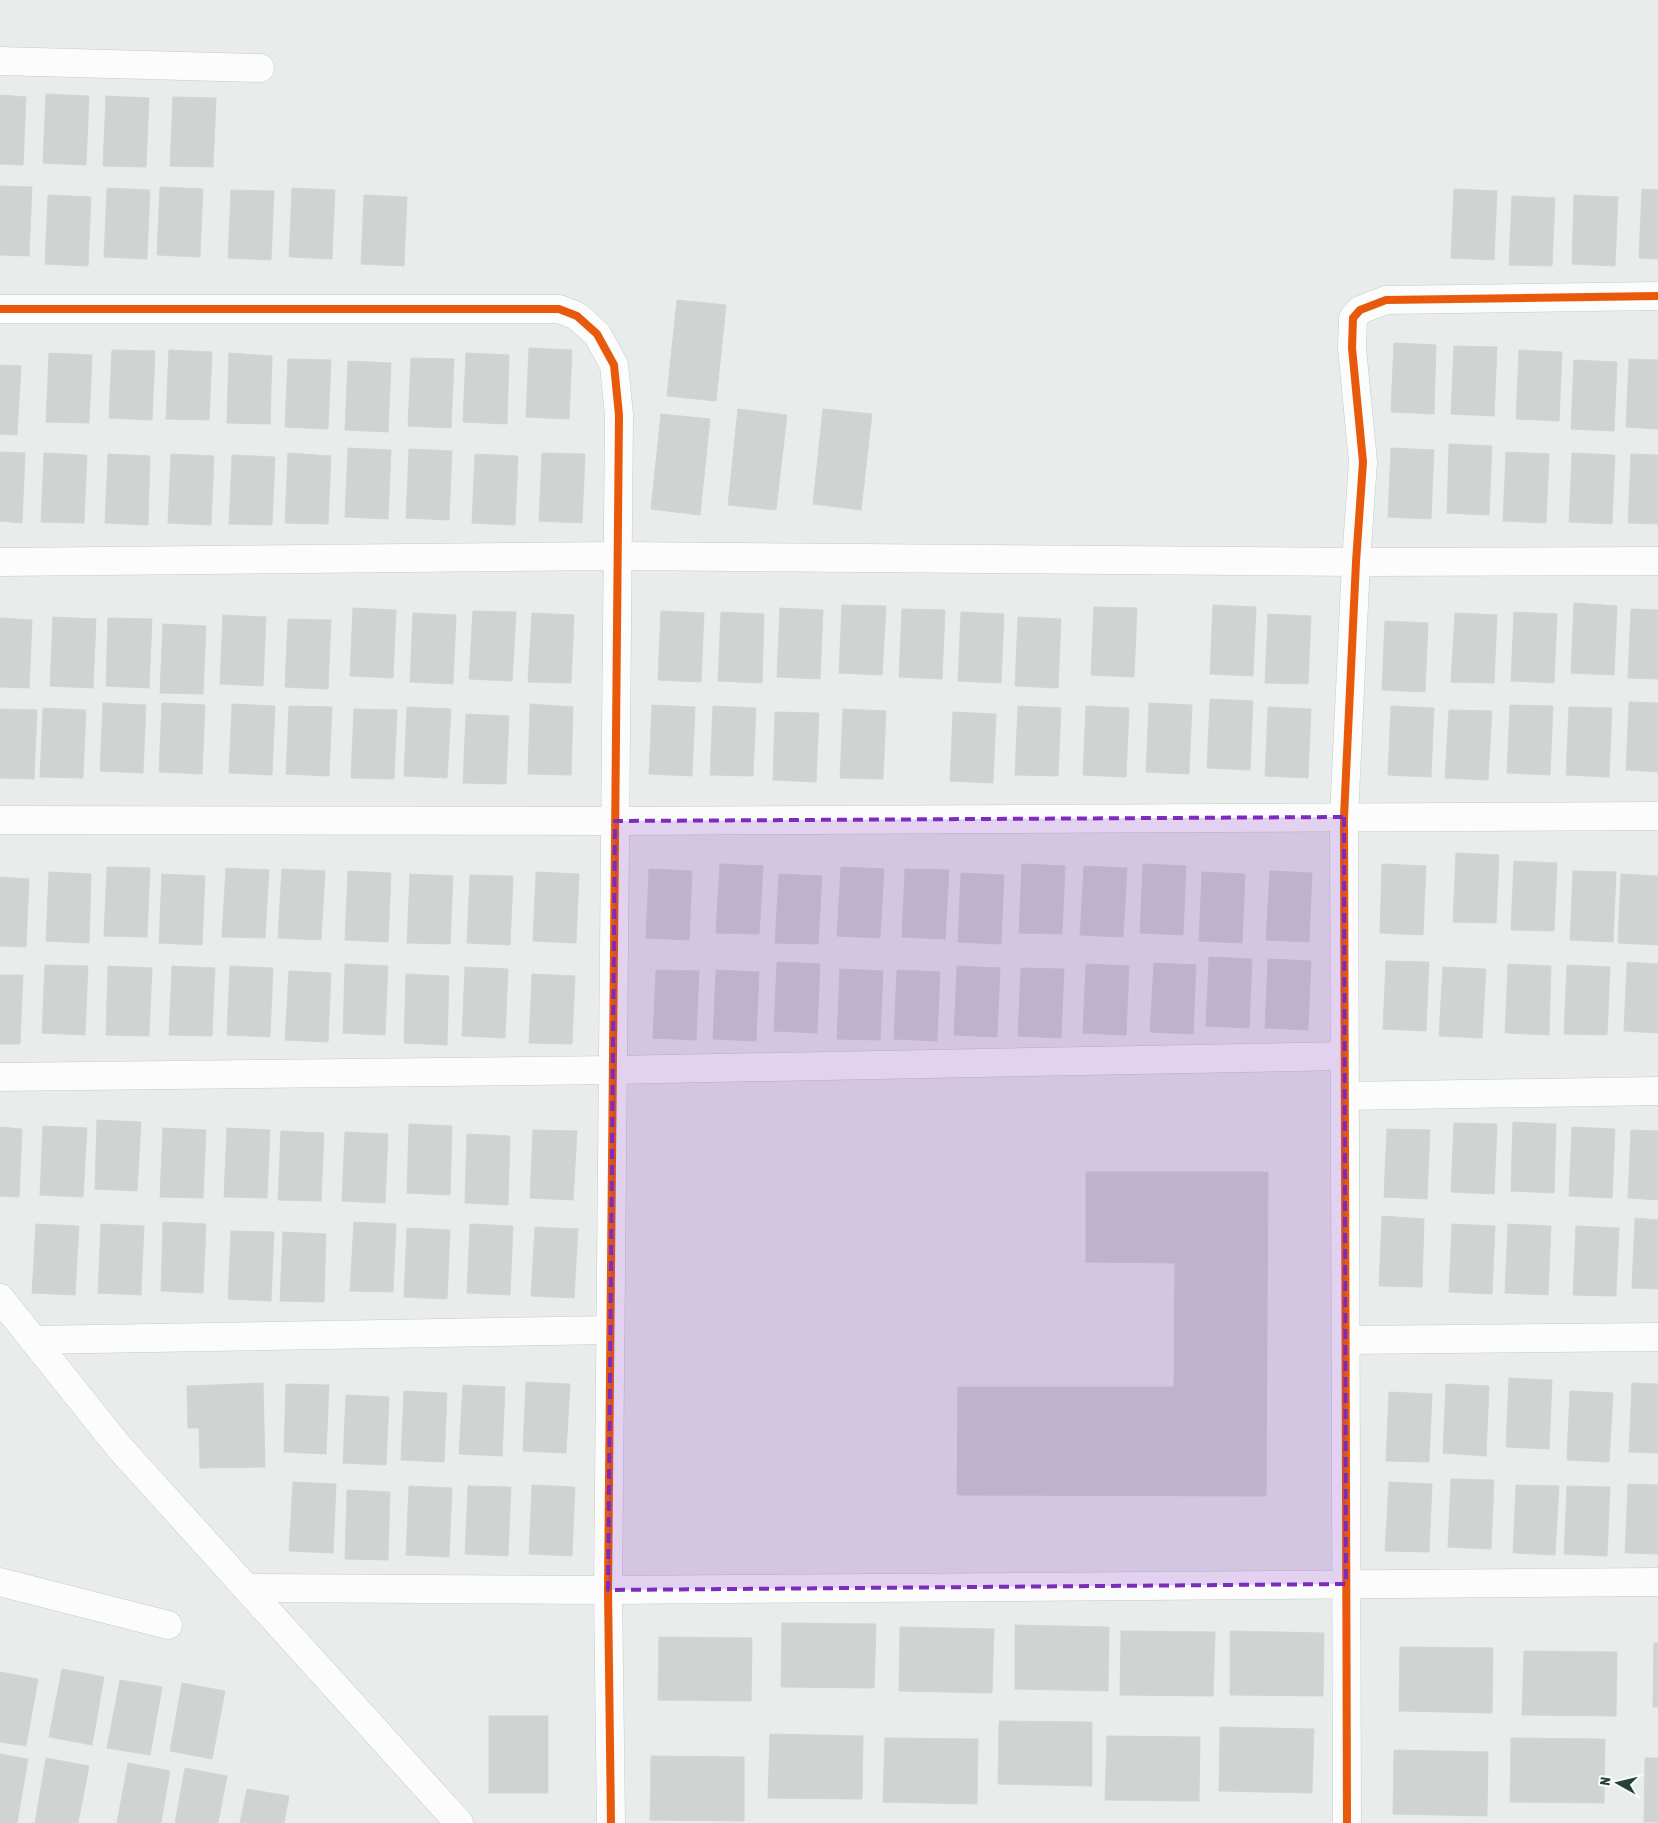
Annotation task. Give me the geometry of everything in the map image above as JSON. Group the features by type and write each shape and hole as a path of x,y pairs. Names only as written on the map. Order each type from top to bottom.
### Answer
{"street":[{"path":"0,61 260,68"},
{"path":"1347,1823 1344,817 1362,462 1352,348 1353,318 1360,310 1386,300 1658,296"},
{"path":"0,309 559,309 577,316 597,334 614,365 619,415 608,1590 611,1823"},
{"path":"0,562 618,556 1356,562 1658,561"},
{"path":"0,820 615,821 1658,816"},
{"path":"0,1077 613,1070 1345,1056"},
{"path":"1344,1096 1658,1091"},
{"path":"0,1298 119,1447 459,1823"},
{"path":"33,1340 610,1330"},
{"path":"1346,1340 1658,1338"},
{"path":"0,1582 168,1624"},
{"path":"246,1588 608,1590 1658,1582"}],"highlighted area":[{"path":"1344,817 1346,1584 608,1590 615,821"}],"building":[{"path":"46,94 89,96 86,165 43,163"},
{"path":"0,95 26,97 23,165 0,164"},
{"path":"106,96 149,98 146,167 103,166"},
{"path":"173,97 216,98 213,167 170,166"},
{"path":"0,186 32,187 29,256 0,255"},
{"path":"160,187 203,189 200,257 157,255"},
{"path":"107,188 150,190 147,259 104,257"},
{"path":"292,188 335,190 332,259 289,257"},
{"path":"1454,189 1497,191 1494,260 1451,258"},
{"path":"1642,189 1658,190 1658,259 1639,258"},
{"path":"231,190 274,191 271,260 228,258"},
{"path":"48,195 91,197 88,266 45,264"},
{"path":"364,195 407,197 404,266 361,264"},
{"path":"1574,195 1618,197 1615,266 1572,264"},
{"path":"1512,196 1555,198 1552,266 1509,265"},
{"path":"677,300 726,305 716,401 667,396"},
{"path":"1394,343 1436,345 1434,414 1391,412"},
{"path":"1454,346 1497,347 1494,416 1451,414"},
{"path":"529,348 572,350 569,419 526,417"},
{"path":"112,350 155,351 152,420 109,418"},
{"path":"169,350 212,352 209,420 166,419"},
{"path":"1519,350 1562,352 1559,421 1516,419"},
{"path":"49,353 92,355 89,423 46,422"},
{"path":"229,353 272,356 270,424 227,423"},
{"path":"466,353 509,355 507,424 463,422"},
{"path":"411,358 454,359 451,428 408,426"},
{"path":"288,359 331,360 328,429 285,427"},
{"path":"1629,359 1658,360 1658,429 1626,427"},
{"path":"1574,360 1617,362 1614,431 1571,429"},
{"path":"348,361 391,363 388,432 345,430"},
{"path":"0,365 21,366 17,435 0,434"},
{"path":"738,409 787,415 776,510 728,505"},
{"path":"823,409 872,414 861,510 813,504"},
{"path":"661,414 710,419 700,515 651,509"},
{"path":"1449,444 1492,446 1489,515 1447,513"},
{"path":"348,448 391,450 388,519 345,517"},
{"path":"1391,448 1434,450 1431,519 1388,517"},
{"path":"409,449 452,451 449,520 406,518"},
{"path":"0,452 25,453 22,523 0,521"},
{"path":"1506,452 1549,454 1546,523 1503,521"},
{"path":"44,453 87,455 84,523 41,522"},
{"path":"288,453 331,456 328,524 285,523"},
{"path":"542,453 585,454 582,523 539,521"},
{"path":"1572,453 1615,455 1612,524 1569,522"},
{"path":"108,454 150,456 148,525 105,523"},
{"path":"171,454 214,456 211,525 168,523"},
{"path":"475,454 518,456 515,525 472,523"},
{"path":"1631,454 1658,455 1658,524 1628,523"},
{"path":"232,455 275,457 272,525 229,524"},
{"path":"1574,603 1617,606 1614,675 1571,673"},
{"path":"842,605 886,606 882,675 839,673"},
{"path":"1213,605 1256,607 1253,676 1210,674"},
{"path":"1094,607 1137,608 1134,677 1091,675"},
{"path":"353,608 396,610 393,678 350,676"},
{"path":"780,608 823,610 820,679 777,677"},
{"path":"902,609 945,610 942,679 899,677"},
{"path":"1631,609 1658,610 1658,679 1628,678"},
{"path":"473,611 516,612 512,681 469,679"},
{"path":"661,611 704,613 701,682 658,680"},
{"path":"721,612 764,614 762,683 718,681"},
{"path":"961,612 1004,614 1001,683 958,681"},
{"path":"1514,612 1557,614 1554,683 1511,681"},
{"path":"413,613 456,615 453,684 410,682"},
{"path":"532,613 574,615 571,683 528,682"},
{"path":"1455,613 1497,615 1494,683 1451,682"},
{"path":"1268,614 1311,616 1308,684 1265,683"},
{"path":"223,615 266,617 263,686 220,684"},
{"path":"53,617 96,619 93,688 50,686"},
{"path":"1018,617 1061,619 1058,688 1015,686"},
{"path":"0,618 32,620 29,688 0,687"},
{"path":"108,618 152,619 149,688 106,686"},
{"path":"288,619 331,620 328,689 285,687"},
{"path":"1385,621 1428,623 1425,692 1382,690"},
{"path":"163,624 206,626 203,694 160,693"},
{"path":"1210,699 1253,701 1250,770 1207,768"},
{"path":"1629,702 1658,703 1658,772 1626,770"},
{"path":"103,703 146,705 143,773 100,771"},
{"path":"162,703 205,705 202,774 159,772"},
{"path":"1149,703 1192,705 1189,774 1146,772"},
{"path":"232,704 275,706 272,775 229,773"},
{"path":"530,704 573,707 571,775 528,774"},
{"path":"652,705 695,707 692,776 649,774"},
{"path":"1510,705 1553,706 1550,775 1507,773"},
{"path":"289,706 332,707 329,776 286,774"},
{"path":"713,706 756,708 753,776 710,775"},
{"path":"1018,706 1061,708 1058,776 1015,775"},
{"path":"1086,706 1129,708 1126,777 1083,775"},
{"path":"1391,706 1434,708 1431,777 1388,775"},
{"path":"407,707 451,709 447,778 404,776"},
{"path":"1268,707 1311,709 1308,778 1265,776"},
{"path":"1569,707 1612,708 1609,777 1566,775"},
{"path":"43,708 86,710 83,778 40,777"},
{"path":"0,709 37,710 34,779 0,778"},
{"path":"354,709 397,710 394,779 351,778"},
{"path":"843,709 886,711 883,779 840,778"},
{"path":"1449,710 1492,711 1488,780 1445,778"},
{"path":"775,712 819,713 816,782 773,780"},
{"path":"953,712 996,714 993,783 950,781"},
{"path":"466,714 509,716 506,784 463,783"},
{"path":"1456,853 1499,855 1496,923 1453,922"},
{"path":"1514,861 1557,863 1554,931 1511,930"},
{"path":"720,864 763,866 759,934 716,933"},
{"path":"1022,864 1065,866 1062,934 1019,933"},
{"path":"1143,864 1186,866 1183,935 1140,933"},
{"path":"1382,864 1426,866 1423,935 1380,933"},
{"path":"1084,866 1127,868 1123,937 1080,935"},
{"path":"107,867 150,868 147,937 104,936"},
{"path":"841,867 884,869 880,938 837,936"},
{"path":"226,868 269,870 265,938 222,937"},
{"path":"282,869 325,871 321,940 278,938"},
{"path":"649,869 692,871 689,940 646,938"},
{"path":"905,869 949,870 945,939 902,937"},
{"path":"348,871 391,873 388,942 345,940"},
{"path":"1270,871 1312,873 1309,942 1266,940"},
{"path":"1573,871 1616,872 1613,942 1570,940"},
{"path":"49,872 91,874 89,943 46,941"},
{"path":"536,872 579,874 576,943 533,941"},
{"path":"1202,872 1245,874 1242,943 1199,941"},
{"path":"961,873 1004,875 1001,944 958,942"},
{"path":"162,874 205,876 202,945 159,943"},
{"path":"410,874 453,876 450,944 407,943"},
{"path":"779,874 822,876 818,944 775,943"},
{"path":"1621,874 1658,876 1658,945 1618,943"},
{"path":"470,875 513,876 510,945 467,943"},
{"path":"0,877 29,879 26,947 0,946"},
{"path":"1209,957 1252,959 1249,1028 1206,1026"},
{"path":"1268,959 1311,961 1308,1030 1265,1028"},
{"path":"1386,961 1429,962 1426,1031 1383,1029"},
{"path":"777,962 820,964 817,1033 774,1031"},
{"path":"1627,962 1658,964 1658,1033 1624,1031"},
{"path":"1154,963 1196,965 1193,1034 1150,1032"},
{"path":"345,964 388,966 385,1035 343,1033"},
{"path":"1086,964 1129,966 1126,1035 1083,1033"},
{"path":"1508,964 1551,966 1549,1035 1505,1033"},
{"path":"45,965 88,966 85,1035 42,1033"},
{"path":"1567,965 1610,967 1607,1035 1564,1034"},
{"path":"108,966 152,968 149,1036 106,1035"},
{"path":"172,966 215,968 212,1036 169,1035"},
{"path":"230,966 273,968 270,1037 227,1035"},
{"path":"957,966 1000,968 997,1037 954,1035"},
{"path":"465,967 508,969 505,1038 462,1036"},
{"path":"1443,967 1486,969 1482,1038 1439,1036"},
{"path":"1021,968 1064,969 1061,1038 1018,1036"},
{"path":"840,969 883,971 880,1040 837,1039"},
{"path":"656,970 699,971 696,1040 653,1038"},
{"path":"716,970 759,972 756,1041 713,1039"},
{"path":"897,970 940,972 937,1041 894,1039"},
{"path":"289,971 331,973 328,1042 285,1040"},
{"path":"406,974 449,976 447,1045 404,1043"},
{"path":"532,974 575,976 572,1044 529,1043"},
{"path":"0,975 23,975 20,1044 0,1044"},
{"path":"97,1120 141,1122 137,1191 95,1189"},
{"path":"1513,1122 1556,1124 1554,1193 1511,1191"},
{"path":"1454,1123 1497,1124 1494,1194 1451,1192"},
{"path":"409,1124 452,1126 450,1195 407,1193"},
{"path":"43,1126 87,1128 83,1197 40,1195"},
{"path":"0,1127 22,1129 19,1197 0,1196"},
{"path":"1572,1127 1615,1129 1612,1198 1569,1196"},
{"path":"163,1128 206,1130 203,1198 160,1197"},
{"path":"227,1128 270,1130 267,1198 224,1197"},
{"path":"1387,1129 1430,1130 1427,1199 1384,1197"},
{"path":"533,1130 577,1131 573,1200 530,1198"},
{"path":"1631,1130 1658,1131 1658,1200 1628,1198"},
{"path":"281,1131 324,1133 321,1201 278,1200"},
{"path":"345,1132 388,1134 385,1203 342,1201"},
{"path":"467,1134 510,1136 508,1205 465,1203"},
{"path":"1086,1172 1268,1172 1266,1496 957,1495 958,1387 1174,1387 1175,1263 1086,1262"},
{"path":"1382,1216 1424,1219 1422,1287 1379,1286"},
{"path":"1635,1218 1658,1220 1658,1289 1632,1288"},
{"path":"163,1222 206,1224 203,1293 161,1291"},
{"path":"354,1222 396,1224 393,1292 350,1291"},
{"path":"36,1224 79,1226 75,1295 32,1293"},
{"path":"101,1224 144,1226 141,1295 98,1293"},
{"path":"470,1224 513,1226 510,1295 467,1293"},
{"path":"1452,1224 1495,1226 1492,1294 1449,1292"},
{"path":"1508,1224 1551,1226 1548,1295 1505,1293"},
{"path":"1576,1226 1619,1228 1616,1296 1573,1295"},
{"path":"535,1227 578,1229 574,1298 531,1296"},
{"path":"407,1228 450,1230 447,1299 404,1297"},
{"path":"231,1231 274,1232 271,1301 228,1299"},
{"path":"283,1232 326,1234 324,1302 280,1301"},
{"path":"1509,1378 1552,1380 1549,1449 1506,1447"},
{"path":"526,1382 570,1384 566,1453 523,1451"},
{"path":"263,1383 265,1467 200,1468 199,1428 188,1428 187,1386"},
{"path":"1632,1383 1658,1384 1658,1453 1629,1452"},
{"path":"286,1384 329,1385 326,1454 284,1452"},
{"path":"1446,1384 1489,1386 1486,1456 1443,1453"},
{"path":"463,1385 505,1387 502,1456 459,1454"},
{"path":"404,1391 447,1393 444,1462 401,1460"},
{"path":"1570,1391 1613,1393 1609,1462 1567,1460"},
{"path":"1389,1392 1432,1394 1429,1462 1386,1461"},
{"path":"346,1395 389,1397 386,1465 343,1463"},
{"path":"1451,1479 1494,1480 1491,1549 1448,1547"},
{"path":"293,1482 336,1484 333,1553 289,1551"},
{"path":"1389,1482 1432,1484 1429,1552 1385,1551"},
{"path":"1628,1484 1658,1485 1658,1554 1625,1553"},
{"path":"532,1485 575,1487 572,1556 529,1554"},
{"path":"1516,1485 1559,1486 1555,1555 1513,1553"},
{"path":"409,1486 452,1488 449,1557 406,1555"},
{"path":"468,1486 511,1487 508,1556 465,1554"},
{"path":"1567,1486 1610,1487 1607,1556 1564,1554"},
{"path":"347,1490 390,1492 388,1560 345,1559"},
{"path":"782,1623 876,1624 874,1688 781,1687"},
{"path":"1015,1625 1109,1627 1108,1691 1015,1689"},
{"path":"900,1627 994,1629 992,1693 899,1691"},
{"path":"1121,1631 1215,1632 1213,1696 1120,1695"},
{"path":"1230,1631 1324,1633 1323,1696 1230,1695"},
{"path":"659,1637 752,1638 751,1701 658,1700"},
{"path":"1654,1643 1658,1643 1658,1707 1653,1707"},
{"path":"1400,1647 1493,1648 1492,1713 1399,1711"},
{"path":"1524,1651 1617,1652 1616,1716 1522,1715"},
{"path":"62,1669 104,1677 92,1745 49,1737"},
{"path":"0,1672 38,1679 26,1746 0,1742"},
{"path":"120,1680 162,1687 150,1755 107,1748"},
{"path":"182,1683 225,1691 212,1759 170,1751"},
{"path":"489,1716 548,1716 548,1793 489,1793"},
{"path":"999,1721 1092,1722 1092,1786 998,1784"},
{"path":"1220,1727 1314,1729 1312,1793 1219,1791"},
{"path":"770,1734 863,1736 862,1799 768,1798"},
{"path":"1107,1736 1200,1737 1199,1801 1105,1800"},
{"path":"885,1738 978,1739 977,1804 883,1802"},
{"path":"1511,1738 1605,1739 1604,1803 1510,1802"},
{"path":"1394,1750 1488,1752 1487,1816 1393,1814"},
{"path":"0,1754 28,1759 17,1823 0,1823"},
{"path":"651,1756 744,1757 744,1821 650,1820"},
{"path":"46,1758 89,1766 78,1823 35,1823"},
{"path":"1645,1758 1658,1758 1658,1822 1644,1822"},
{"path":"128,1763 170,1771 161,1823 117,1823"},
{"path":"185,1768 227,1776 218,1823 175,1823"},
{"path":"247,1789 289,1796 284,1823 240,1823"}],"cycle path":[{"path":"1347,1823 1344,817 1356,562 1363,462 1352,348 1353,318 1360,310 1386,300 1658,296"},
{"path":"0,309 559,309 577,316 597,334 614,365 619,415 608,1590 611,1823"}]}
